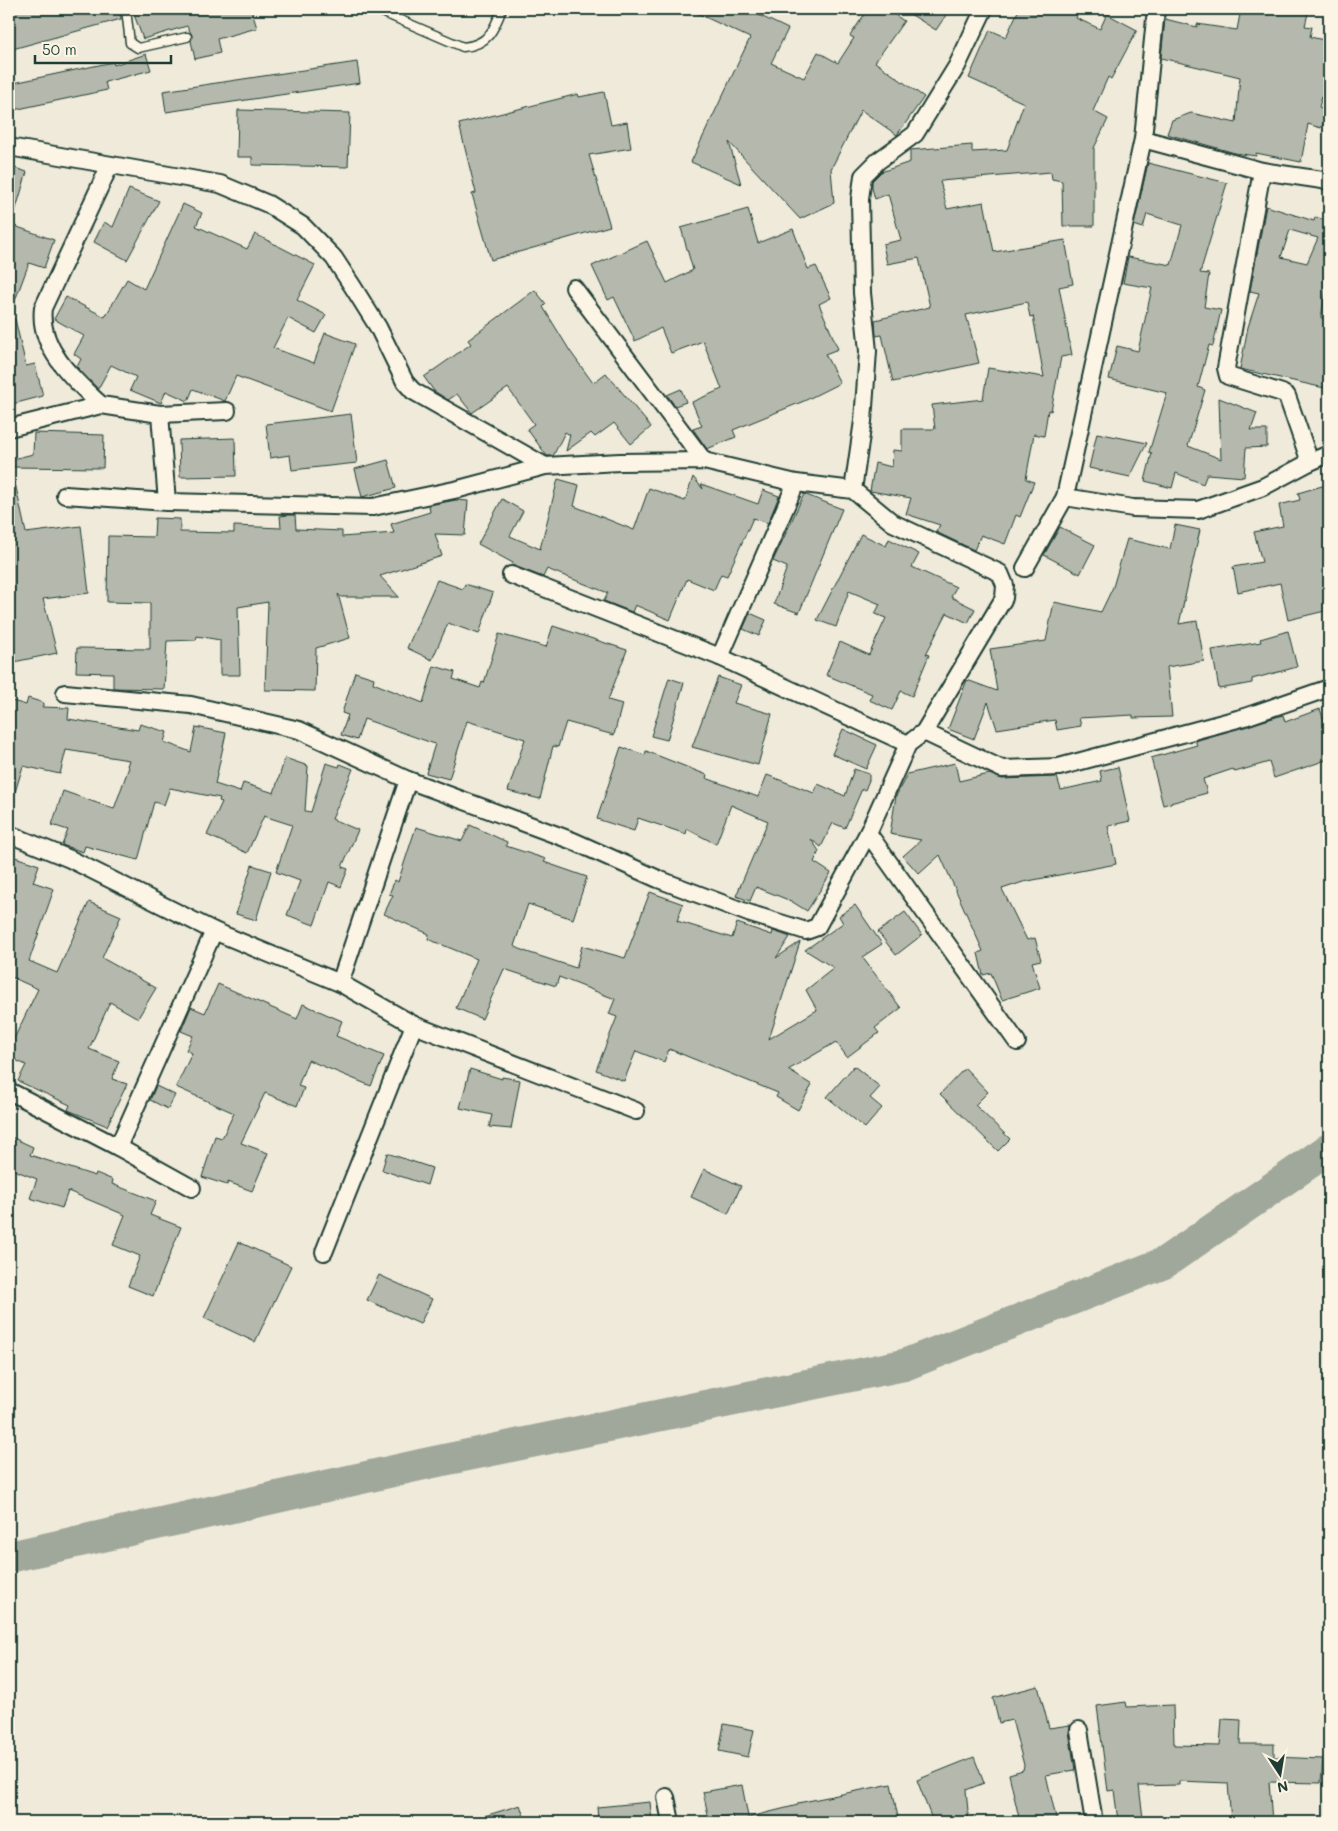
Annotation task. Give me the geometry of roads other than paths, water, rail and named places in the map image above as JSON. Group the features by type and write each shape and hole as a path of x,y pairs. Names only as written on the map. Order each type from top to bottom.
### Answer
{"street":[{"path":"853,490 863,421 868,351 862,293 860,199 863,176 915,134 957,66 984,9"},
{"path":"1025,568 1065,497 1143,139 1156,9"},
{"path":"1143,139 1262,170 1329,181"},
{"path":"9,147 220,184 268,204 303,226 334,258 378,327 405,382 413,392 545,466"},
{"path":"101,405 69,374 49,344 43,328 42,318 43,308 110,165"},
{"path":"1262,170 1226,368 1228,376 1282,392 1287,396 1310,462"},
{"path":"574,288 704,461"},
{"path":"9,428 101,405 160,414 227,411"},
{"path":"160,414 167,502"},
{"path":"1065,497 1133,508 1198,510 1264,486 1329,454"},
{"path":"65,495 167,502 373,507 434,495 545,466 620,462 704,461 796,483 853,490 893,523 1000,573 1005,585 1004,598 924,732 908,744 868,833 817,927 806,931 658,879 573,841 408,780 299,730 191,705 66,693"},
{"path":"720,657 796,483"},
{"path":"511,575 720,657 908,744"},
{"path":"924,732 1002,769 1059,766 1245,716 1329,688"},
{"path":"340,983 408,780"},
{"path":"868,833 1017,1042"},
{"path":"9,834 70,859 214,932 340,983 414,1025 636,1111"},
{"path":"118,1148 214,932"},
{"path":"324,1252 414,1025"},
{"path":"9,1091 192,1188"},
{"path":"1079,1730 1094,1822"},
{"path":"666,1797 671,1822"}],"lane":[{"path":"126,9 130,43 138,48 186,38"},
{"path":"375,9 463,46 477,46 486,39 496,26 502,9"}],"waterway":[{"path":"9,1557 429,1463 904,1365 1164,1263 1329,1149"}]}
